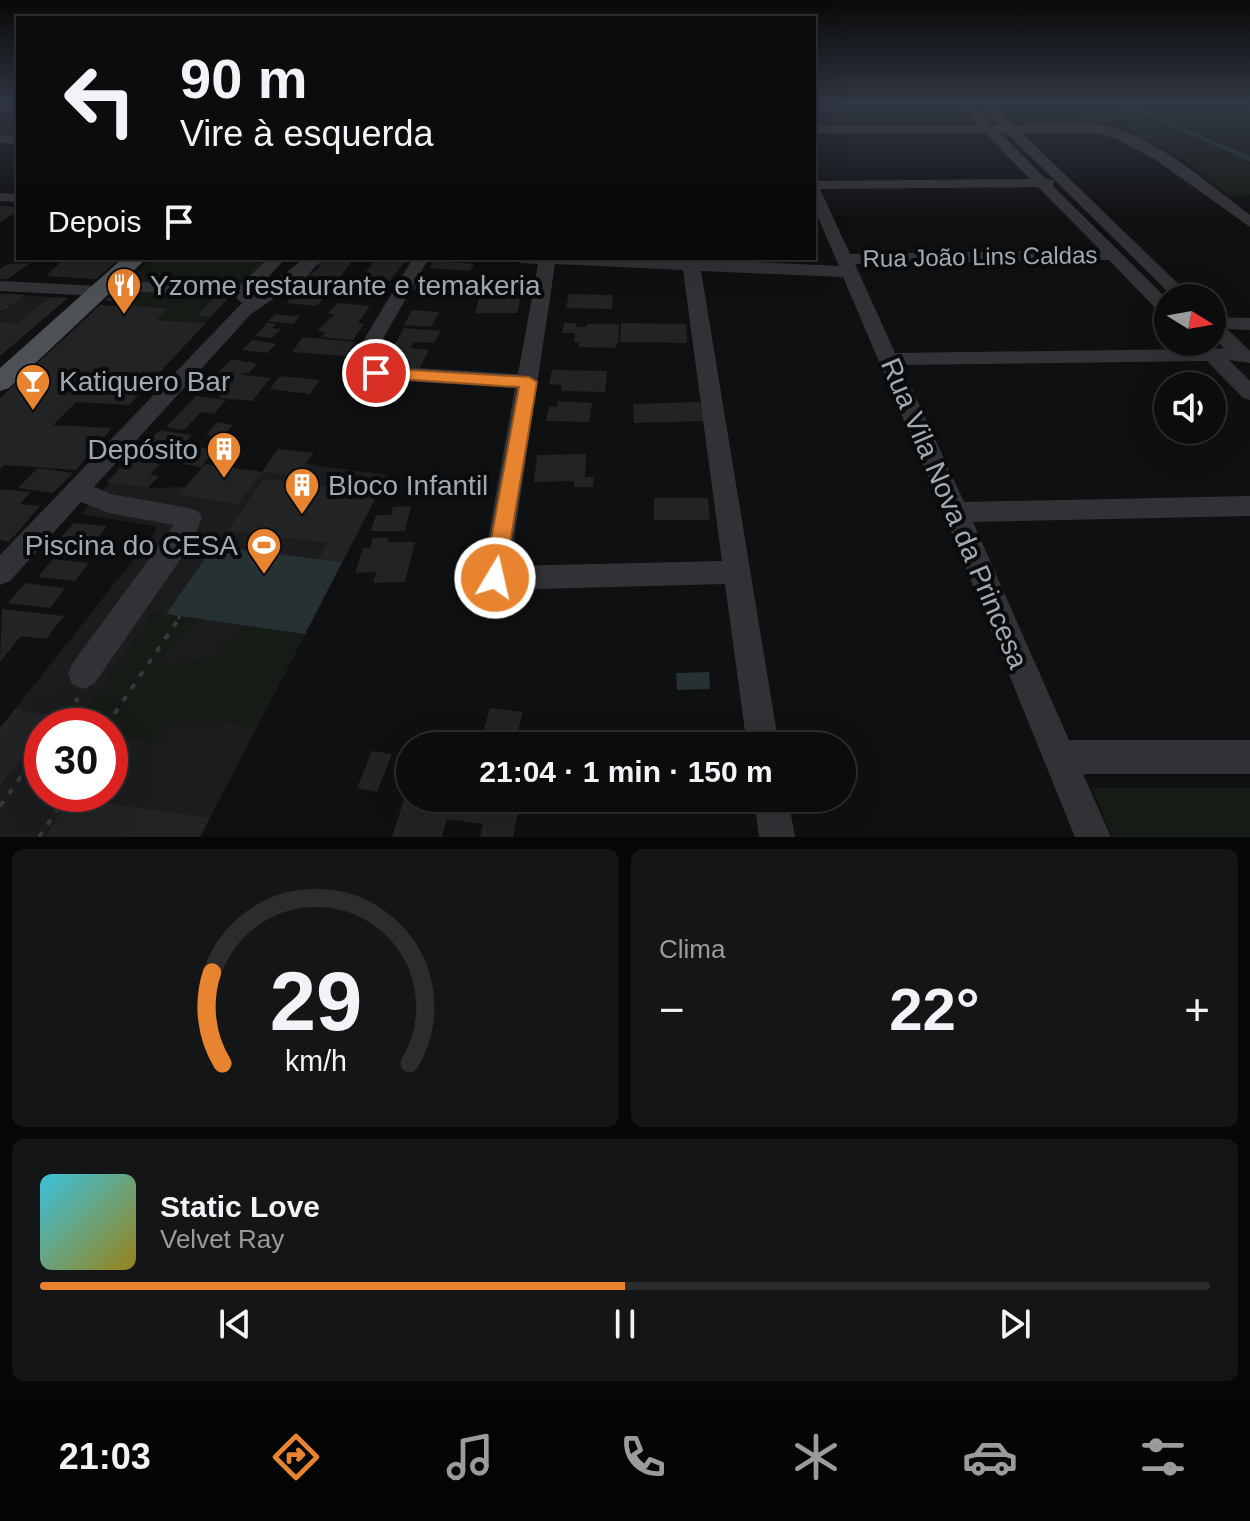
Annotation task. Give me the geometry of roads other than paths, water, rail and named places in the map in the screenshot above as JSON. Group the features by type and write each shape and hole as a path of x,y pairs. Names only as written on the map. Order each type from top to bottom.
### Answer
{"main road":[{"path":"0,382 134,260"}],"street":[{"path":"1000,141 1154,296"},
{"path":"1023,141 1170,284"},
{"path":"1133,141 1250,222"},
{"path":"816,194 1066,183"},
{"name":"Rua Vila Nova da Princesa","path":"816,196 956,512 1093,837"},
{"name":"Rua João Lins Caldas","path":"606,260 848,265 1114,255"},
{"path":"0,573 244,301 276,260"},
{"path":"0,286 100,291 119,286 244,301 266,293 301,272 313,260"},
{"path":"420,260 355,371 529,382"},
{"path":"547,260 495,578 736,572"},
{"path":"691,264 761,732"},
{"path":"1226,324 1250,324"},
{"path":"1226,338 1245,357"},
{"path":"889,359 1154,350"},
{"path":"1214,356 1250,393"},
{"path":"75,490 109,503 189,518 184,534 80,686"},
{"path":"956,512 1250,506"},
{"path":"1060,757 1250,757"},
{"path":"773,812 777,837"}],"waterway":[{"path":"1209,141 1250,159"}],"place":[{"name":"Yzome restaurante e temakeria","path":"124,316"},
{"name":"Katiquero Bar","path":"33,412"},
{"name":"Depósito","path":"224,480"},
{"name":"Bloco Infantil","path":"302,516"},
{"name":"Piscina do CESA","path":"264,576"}]}
